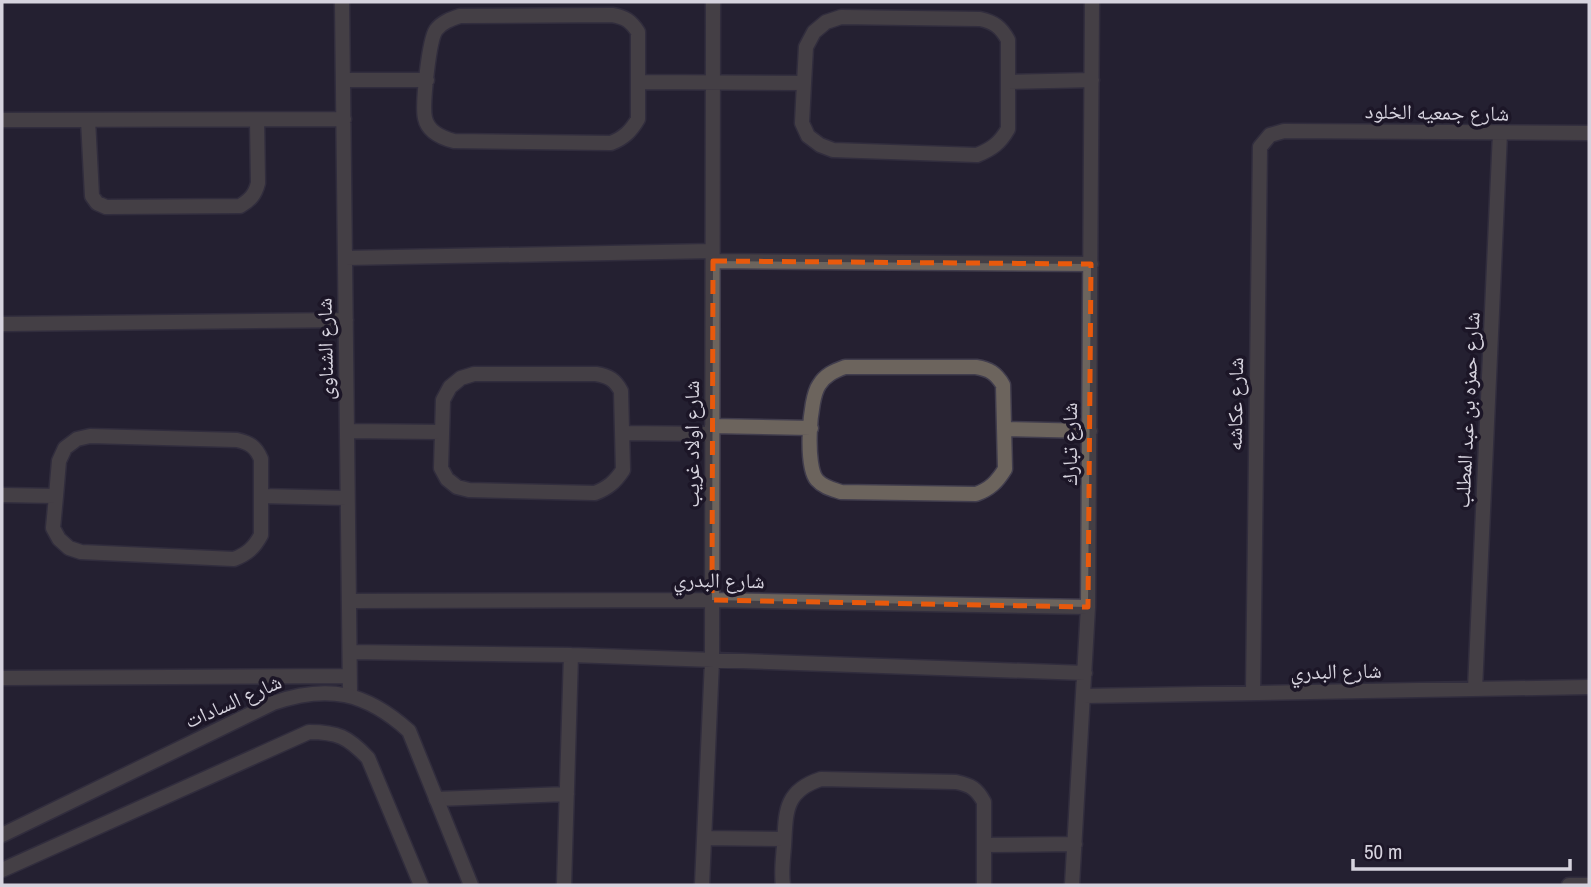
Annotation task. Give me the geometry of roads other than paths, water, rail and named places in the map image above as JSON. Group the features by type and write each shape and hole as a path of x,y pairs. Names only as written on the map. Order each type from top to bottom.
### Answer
{"street":[{"name":"شارع الشناوى","path":"342,2 350,695"},
{"name":"شارع اولاد غريب","path":"702,885 712,661 713,2"},
{"name":"شارع تبارك","path":"1072,885 1088,607 1092,2"},
{"path":"460,16 623,17 633,23 638,32 638,82 638,119 632,130 611,143 454,141 441,138 431,130 425,119 430,43 436,30 446,21 460,16"},
{"path":"841,17 980,19 992,22 1002,29 1009,40 1008,82 1008,129 1001,141 990,150 976,155 833,149 820,145 808,136 802,123 806,47 814,32 826,22 841,17"},
{"path":"344,80 427,80"},
{"path":"1008,82 1091,80"},
{"path":"638,82 804,83"},
{"path":"2,120 344,119"},
{"path":"88,120 92,196 97,203 106,207 119,207 240,206 249,201 255,194 258,183 257,120"},
{"name":"شارع جمعيه الخلود","path":"1284,131 1589,133"},
{"name":"شارع عكاشه","path":"1253,693 1258,162 1260,147 1270,135 1284,131"},
{"name":"شارع حمزه بن عبد المطلب","path":"1475,689 1500,134"},
{"path":"345,258 713,256 1091,264"},
{"path":"2,324 346,320"},
{"path":"845,367 987,368 997,375 1003,385 1004,429 1005,469 998,481 975,494 841,492 828,488 817,480 810,468 813,396 820,383 831,372 845,367"},
{"path":"474,374 607,376 616,382 621,391 622,433 622,470 616,481 607,489 595,493 469,490 457,487 447,479 441,468 443,400 450,387 461,378 474,374"},
{"path":"622,433 811,429"},
{"path":"1004,429 1090,431"},
{"path":"347,431 442,432"},
{"path":"90,436 248,442 257,449 261,459 261,535 255,546 234,559 81,552 69,548 59,539 53,528 56,496 59,461 65,448 77,439 90,436"},
{"path":"2,495 56,496"},
{"path":"261,496 347,498"},
{"name":"شارع البدري","path":"350,601 712,600 1088,607"},
{"path":"350,652 571,655 1085,673"},
{"path":"564,885 571,655"},
{"path":"2,678 349,676"},
{"name":"شارع البدري","path":"1083,696 1589,687"},
{"name":"شارع السادات","path":"2,835 273,703 298,695 324,692 350,695 382,709 409,731 471,885"},
{"path":"2,870 309,732 331,732 352,741 368,758 421,885"},
{"path":"783,885 786,808 794,794 805,784 821,779 968,784 978,791 984,802 984,885"},
{"path":"436,799 567,794"},
{"path":"704,838 784,839"},
{"path":"984,845 1075,844"},
{"path":"1569,885 1589,885"}]}
